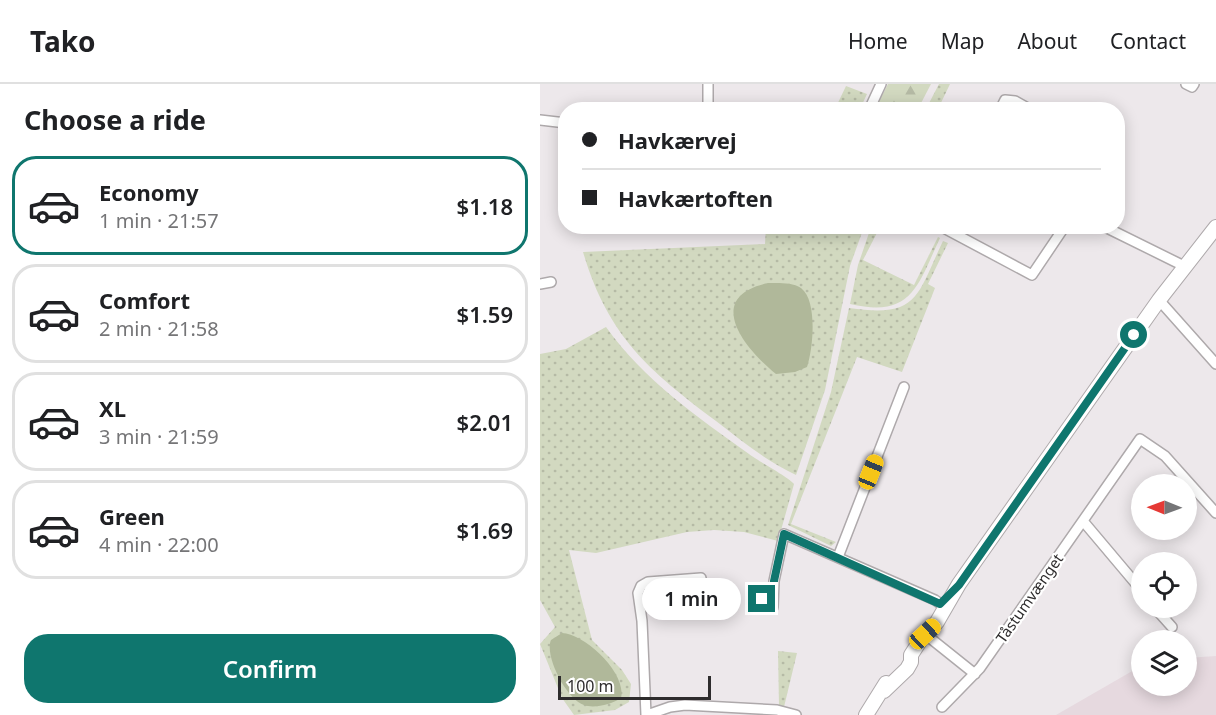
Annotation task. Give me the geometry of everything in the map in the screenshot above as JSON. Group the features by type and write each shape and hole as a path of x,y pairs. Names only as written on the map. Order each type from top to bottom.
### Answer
{"street":[{"path":"708,84 708,102"},
{"path":"873,102 881,84"},
{"path":"1186,84 1192,87 1194,84"},
{"path":"540,120 558,122"},
{"path":"866,715 884,691 903,658 911,655 925,634 931,618 959,585 1159,300 1216,227"},
{"path":"955,234 1032,275 1060,234"},
{"path":"1119,234 1184,266"},
{"path":"540,284 551,282"},
{"path":"1159,300 1216,364"},
{"path":"838,557 904,387"},
{"name":"Tåstumvænget","path":"942,706 975,674 1140,439 1166,456 1216,513"},
{"path":"1083,521 1131,578"},
{"path":"762,599 773,604 774,581 784,534 943,606"},
{"path":"701,578 648,582 640,586 638,593 642,621 646,715 670,706 685,705 777,710 796,715"},
{"path":"1164,618 1172,627"},
{"path":"925,634 975,674"}],"shaded area":[{"path":"768,283 797,286 806,294 810,303 813,326 809,359 807,367 795,372 776,374 752,351 736,324 734,311 737,299 748,290"},
{"path":"562,633 582,640 602,656 618,677 621,698 608,704 593,706 584,705 571,695 558,677 551,656 551,640"},
{"path":"1216,656 1216,715 1056,715 1131,672 1131,696 1197,696 1197,657"}],"green space":[{"path":"888,84 931,84 922,102 879,102"},
{"path":"939,84 950,84 941,102 930,102"},
{"path":"846,86 867,94 863,102 838,102"},
{"path":"766,234 861,234 850,266 825,390 796,475 745,443 692,403 633,349 605,307 583,252 765,244"},
{"path":"869,234 876,234 863,260 914,285 938,237 940,238 918,284 910,295 900,302 871,307 850,304 858,265"},
{"path":"943,241 948,243 928,284 935,288 902,372 857,357 791,524 836,542 831,546 788,525 831,392 849,308 889,310 902,306 912,299 927,276"},
{"path":"606,327 654,381 691,412 794,484 778,541 744,532 714,530 687,532 596,553 569,550 592,640 622,670 631,684 629,702 615,710 574,715 562,698 540,644 555,627 540,600 540,354 566,349"},
{"path":"778,651 797,653 784,707 779,706"}],"route":[{"path":"762,599 773,600 774,581 784,534 940,604 959,585 1134,335"}]}
